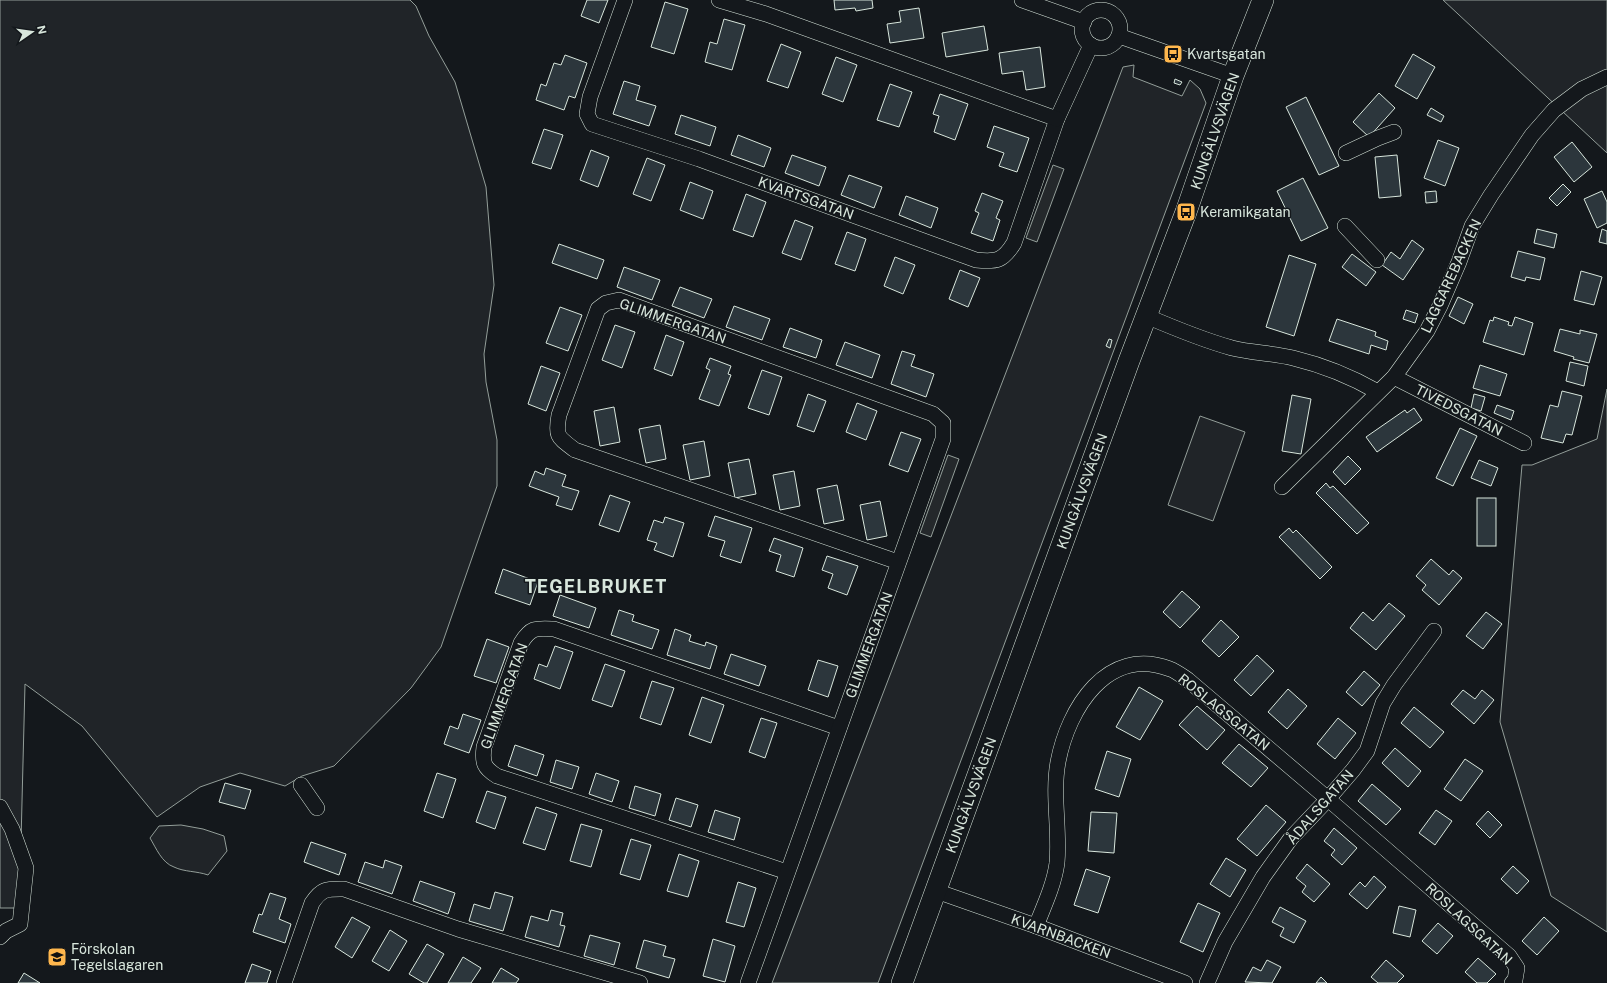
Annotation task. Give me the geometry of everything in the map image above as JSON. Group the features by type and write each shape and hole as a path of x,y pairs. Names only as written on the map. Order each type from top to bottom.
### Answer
{"main road":[{"name":"KUNGÄLVSVÄGEN","path":"902,983 1146,316 1186,212 1233,76 1263,0"}],"street":[{"name":"KVARTSGATAN","path":"625,0 590,98 587,114 592,124 699,159 976,260 991,262 1007,254 1014,243 1057,119 1091,45"},
{"path":"719,0 766,14 1057,119"},
{"path":"1022,0 1084,22"},
{"path":"1106,5 1120,24 1119,36 1116,41 1106,48 1095,47 1085,39 1083,33 1084,22 1087,16 1106,5"},
{"path":"1119,36 1233,76"},
{"name":"LAGGAREBACKEN","path":"1282,487 1394,377 1427,331 1440,306 1459,262 1472,226 1491,195 1532,135 1554,110 1582,89 1607,78"},
{"path":"1346,153 1394,132"},
{"path":"1345,226 1377,260"},
{"name":"GLIMMERGATAN","path":"748,983 943,439 943,423 933,414 619,300 606,303 598,309 559,414 556,429 560,438 575,450 898,562"},
{"path":"1146,316 1182,332 1232,348 1293,358 1315,365 1359,381 1378,392"},
{"name":"TIVEDSGATAN","path":"1394,377 1524,444"},
{"name":"GLIMMERGATAN","path":"787,872 497,776 488,770 483,760 484,748 519,651 527,634 531,631 536,628 554,629 839,728"},
{"name":"ÅDALSGATAN","path":"1207,983 1225,942 1263,876 1291,838 1328,799 1367,751 1383,704 1394,685 1434,631"},
{"name":"ROSLAGSGATAN","path":"1036,926 1050,892 1056,864 1056,800 1058,763 1068,730 1080,704 1096,683 1116,670 1133,664 1156,664 1171,669 1188,680 1509,956 1517,968 1512,983"},
{"path":"301,785 317,808"},
{"path":"0,808 12,829 26,868 20,924 6,931 0,938"},
{"path":"284,983 312,903 319,892 327,889 344,889 458,929 640,983"},
{"name":"KVARNBACKEN","path":"936,892 1036,926 1185,983"}],"shaded area":[{"path":"0,0 410,0 416,6 429,36 455,82 486,187 494,285 484,354 486,382 497,440 497,486 441,647 411,688 334,766 302,776 285,786 240,773 200,787 157,817 82,726 25,684 20,881 15,908 0,908"},
{"path":"1443,0 1607,0 1607,153"},
{"path":"1134,65 1133,77 1182,96 1190,80 1200,89 1206,103 878,983 772,983 1123,67"},
{"path":"1053,165 1064,169 1037,242 1026,238"},
{"path":"1607,389 1607,932 1551,896 1500,722 1522,465 1532,465 1597,439"},
{"path":"1200,416 1245,432 1213,521 1168,505"},
{"path":"948,455 959,459 931,537 920,533"},
{"path":"181,825 203,829 224,836 227,851 208,875 178,869 170,865 160,855 150,838 159,826"}],"building":[{"path":"587,0 608,0 599,23 581,16"},
{"path":"834,0 872,0 873,8 856,11 855,8 835,10"},
{"path":"665,2 688,9 674,54 651,47"},
{"path":"919,8 924,38 890,43 887,24 901,22 899,11"},
{"path":"724,19 745,25 732,70 705,62 710,42 717,44"},
{"path":"984,26 988,50 946,57 942,33"},
{"path":"781,44 801,52 788,88 767,81"},
{"path":"1040,47 1045,87 1026,90 1023,71 1002,74 999,53"},
{"path":"1413,54 1435,67 1417,99 1395,86"},
{"path":"565,55 587,63 575,98 569,96 564,110 536,100 541,84 546,86 554,63 561,65"},
{"path":"836,57 857,65 843,102 822,94"},
{"path":"1175,79 1182,82 1180,85 1174,83"},
{"path":"624,81 640,86 636,100 656,106 649,126 613,114"},
{"path":"890,84 912,92 899,127 877,120"},
{"path":"1379,93 1395,108 1369,137 1353,122"},
{"path":"940,94 968,104 955,140 934,132 939,116 933,114"},
{"path":"1306,97 1339,166 1319,175 1286,107"},
{"path":"1431,108 1444,116 1441,122 1427,115"},
{"path":"681,115 716,127 710,146 675,134"},
{"path":"994,126 1029,138 1017,172 999,166 1004,153 987,147"},
{"path":"544,129 563,135 551,169 532,163"},
{"path":"738,135 771,148 764,167 731,155"},
{"path":"1438,140 1459,148 1445,186 1424,178"},
{"path":"1572,142 1592,167 1574,182 1554,157"},
{"path":"591,150 609,157 598,187 580,180"},
{"path":"792,155 826,167 819,186 785,173"},
{"path":"1397,155 1401,196 1379,198 1375,157"},
{"path":"647,158 665,165 651,201 633,194"},
{"path":"849,175 882,187 874,208 841,195"},
{"path":"1303,178 1328,228 1301,241 1277,191"},
{"path":"690,182 713,191 703,219 680,210"},
{"path":"1563,184 1571,192 1557,206 1549,198"},
{"path":"1436,191 1437,202 1426,203 1425,192"},
{"path":"1602,191 1607,202 1607,223 1597,228 1584,199"},
{"path":"982,193 1003,201 996,218 1000,220 993,241 971,233 979,213 975,211"},
{"path":"746,194 766,202 753,237 733,230"},
{"path":"906,196 938,208 931,228 899,215"},
{"path":"795,220 813,227 801,260 782,253"},
{"path":"1537,229 1557,234 1554,248 1534,243"},
{"path":"1602,229 1607,231 1607,244 1599,242"},
{"path":"847,232 866,239 855,271 835,264"},
{"path":"1412,240 1424,249 1403,280 1382,265 1391,252 1400,259"},
{"path":"559,244 604,260 597,279 552,263"},
{"path":"1518,251 1545,258 1540,280 1526,277 1525,281 1511,277"},
{"path":"1352,254 1376,272 1366,286 1342,267"},
{"path":"1289,255 1316,264 1294,336 1266,327"},
{"path":"895,257 915,265 903,294 884,286"},
{"path":"624,267 660,280 652,300 617,287"},
{"path":"960,270 980,278 968,307 949,299"},
{"path":"1581,271 1602,277 1594,305 1574,300"},
{"path":"680,287 712,299 704,318 672,306"},
{"path":"1458,297 1473,304 1464,324 1449,316"},
{"path":"734,306 770,319 762,340 726,327"},
{"path":"560,307 582,315 568,351 546,343"},
{"path":"1406,310 1418,314 1415,323 1403,319"},
{"path":"1494,317 1509,322 1508,325 1512,326 1515,317 1533,323 1524,355 1483,342 1490,320 1493,321"},
{"path":"1337,319 1376,332 1375,336 1388,341 1386,350 1371,345 1369,354 1329,341"},
{"path":"615,325 635,332 622,368 602,360"},
{"path":"790,328 822,340 816,358 783,347"},
{"path":"1560,329 1580,334 1580,330 1597,334 1589,363 1573,359 1574,357 1554,351"},
{"path":"666,335 684,342 672,376 654,369"},
{"path":"1109,339 1112,340 1110,348 1106,346"},
{"path":"845,342 880,355 872,378 836,365"},
{"path":"902,351 915,355 911,366 934,374 926,397 891,384"},
{"path":"710,358 731,366 728,374 731,375 719,406 699,399 710,370 706,368"},
{"path":"1570,362 1588,366 1584,386 1566,381"},
{"path":"1480,365 1507,374 1500,396 1473,388"},
{"path":"541,366 560,373 546,411 528,404"},
{"path":"762,370 782,377 769,415 748,408"},
{"path":"1562,391 1582,396 1572,435 1566,434 1563,443 1541,438 1550,405 1558,407"},
{"path":"808,394 826,401 814,432 797,426"},
{"path":"1474,394 1485,397 1481,411 1471,408"},
{"path":"1292,395 1311,399 1301,454 1282,451"},
{"path":"857,403 877,411 866,440 846,432"},
{"path":"1497,405 1514,411 1511,420 1494,413"},
{"path":"614,407 620,442 600,446 594,411"},
{"path":"1414,408 1422,420 1377,452 1366,437 1405,410 1407,413"},
{"path":"660,425 666,459 646,463 639,429"},
{"path":"1460,428 1477,436 1453,486 1436,478"},
{"path":"901,432 921,439 908,472 889,465"},
{"path":"704,441 710,476 690,480 683,445"},
{"path":"1348,456 1361,469 1345,485 1333,472"},
{"path":"749,459 756,494 735,498 728,463"},
{"path":"1479,460 1498,468 1491,486 1471,478"},
{"path":"546,468 566,475 562,486 579,491 572,510 556,505 559,497 529,486 535,471 544,475"},
{"path":"794,471 800,506 780,510 773,475"},
{"path":"1326,483 1330,488 1333,486 1369,523 1357,534 1316,493"},
{"path":"837,485 844,520 824,524 817,489"},
{"path":"610,495 630,502 619,532 599,525"},
{"path":"1477,498 1496,498 1496,546 1477,546"},
{"path":"880,501 887,536 867,540 860,505"},
{"path":"715,516 752,528 741,563 720,556 725,541 708,536"},
{"path":"665,517 684,523 673,557 654,550 657,543 647,540 654,520 663,523"},
{"path":"1289,528 1293,533 1296,530 1332,567 1320,579 1279,537"},
{"path":"774,538 803,548 794,577 776,571 781,555 769,551"},
{"path":"827,556 858,566 847,595 828,588 833,574 822,570"},
{"path":"1431,559 1449,575 1453,570 1462,578 1439,605 1422,590 1426,585 1416,576"},
{"path":"503,569 538,582 530,605 495,593"},
{"path":"1182,591 1200,607 1180,628 1163,612"},
{"path":"560,595 596,608 589,628 553,616"},
{"path":"1389,603 1405,616 1376,650 1350,628 1363,612 1373,621"},
{"path":"619,610 634,615 632,621 659,630 652,649 611,635"},
{"path":"1486,612 1502,624 1483,649 1466,636"},
{"path":"1221,620 1239,637 1219,657 1202,641"},
{"path":"675,629 691,635 689,641 705,646 706,642 717,646 710,669 667,655"},
{"path":"487,639 509,647 496,683 474,676"},
{"path":"555,646 573,652 560,689 534,679 539,664 547,667"},
{"path":"731,654 766,666 759,686 724,674"},
{"path":"1257,655 1274,671 1251,696 1234,680"},
{"path":"818,660 838,666 828,697 808,690"},
{"path":"605,664 625,671 612,707 592,700"},
{"path":"1364,671 1380,685 1362,706 1346,692"},
{"path":"652,681 674,688 661,725 640,718"},
{"path":"1139,687 1163,701 1140,740 1116,727"},
{"path":"1288,689 1307,706 1287,729 1268,712"},
{"path":"1463,690 1475,699 1482,690 1494,700 1474,724 1451,704"},
{"path":"702,697 724,705 711,743 689,735"},
{"path":"1197,706 1225,730 1207,750 1179,725"},
{"path":"1414,707 1444,732 1430,748 1401,723"},
{"path":"463,714 481,720 469,753 444,744 450,726 458,729"},
{"path":"761,718 777,723 765,758 749,752"},
{"path":"1338,718 1356,733 1335,759 1317,744"},
{"path":"1239,744 1268,768 1251,787 1222,763"},
{"path":"515,745 544,755 537,776 508,766"},
{"path":"1395,748 1421,771 1408,787 1382,763"},
{"path":"1107,751 1131,759 1119,797 1095,789"},
{"path":"1465,759 1483,771 1461,801 1444,789"},
{"path":"556,760 579,767 572,789 550,782"},
{"path":"437,773 456,779 443,818 424,811"},
{"path":"596,773 619,781 612,802 589,794"},
{"path":"225,783 251,790 245,809 219,802"},
{"path":"1372,784 1401,809 1386,825 1358,801"},
{"path":"635,786 661,794 655,816 629,808"},
{"path":"487,791 506,797 495,829 476,822"},
{"path":"676,798 698,805 691,827 669,820"},
{"path":"1266,805 1286,822 1257,856 1237,839"},
{"path":"536,807 557,814 545,850 523,843"},
{"path":"715,810 740,818 734,840 708,832"},
{"path":"1436,810 1452,821 1435,845 1419,833"},
{"path":"1488,811 1502,825 1490,838 1476,824"},
{"path":"1091,812 1117,813 1114,853 1088,851"},
{"path":"581,824 602,830 591,867 570,861"},
{"path":"1334,828 1357,848 1342,865 1331,855 1335,850 1324,841"},
{"path":"631,839 651,845 640,880 620,874"},
{"path":"311,842 346,854 339,875 304,862"},
{"path":"679,854 699,861 688,897 667,891"},
{"path":"1226,858 1246,870 1230,897 1210,884"},
{"path":"385,860 402,866 392,894 358,882 365,862 383,868"},
{"path":"1307,864 1330,884 1314,902 1302,892 1306,886 1296,878"},
{"path":"1513,866 1529,881 1517,894 1501,879"},
{"path":"1086,869 1110,877 1098,913 1074,905"},
{"path":"1374,876 1386,887 1367,909 1349,894 1360,882 1365,887"},
{"path":"420,881 455,893 448,914 413,901"},
{"path":"738,882 756,888 744,927 726,922"},
{"path":"495,892 513,897 503,931 469,921 474,904 490,909"},
{"path":"270,893 286,898 279,919 291,924 285,943 253,932 259,914 262,915"},
{"path":"1198,903 1220,913 1203,952 1180,942"},
{"path":"1399,906 1416,910 1410,937 1393,933"},
{"path":"1280,907 1306,921 1294,943 1280,936 1284,928 1272,922"},
{"path":"551,910 563,913 560,925 565,926 559,947 525,937 531,916 548,921"},
{"path":"352,917 370,927 352,958 335,947"},
{"path":"1544,917 1559,931 1537,955 1522,941"},
{"path":"1438,923 1453,936 1437,954 1422,941"},
{"path":"390,930 407,941 389,971 372,961"},
{"path":"590,935 620,943 614,965 584,956"},
{"path":"713,939 735,946 725,982 703,976"},
{"path":"644,940 666,946 663,956 675,959 669,978 636,968"},
{"path":"427,944 444,954 427,983 424,983 409,974"},
{"path":"463,957 481,968 471,983 448,983"},
{"path":"1478,958 1496,974 1487,983 1477,983 1465,972"},
{"path":"1267,960 1281,967 1272,983 1245,982 1253,967 1261,971"},
{"path":"1386,960 1404,976 1397,983 1378,983 1371,977"},
{"path":"252,964 271,971 267,983 245,983"},
{"path":"501,968 519,979 516,983 492,983"},
{"path":"24,973 40,983 18,983"},
{"path":"1321,977 1327,983 1316,983"}],"place":[{"name":"Kvartsgatan","path":"1173,54"},
{"name":"Keramikgatan","path":"1186,212"},
{"name":"Förskolan Tegelslagaren","path":"57,957"}],"district":[{"name":"TEGELBRUKET","path":"596,586"}]}
